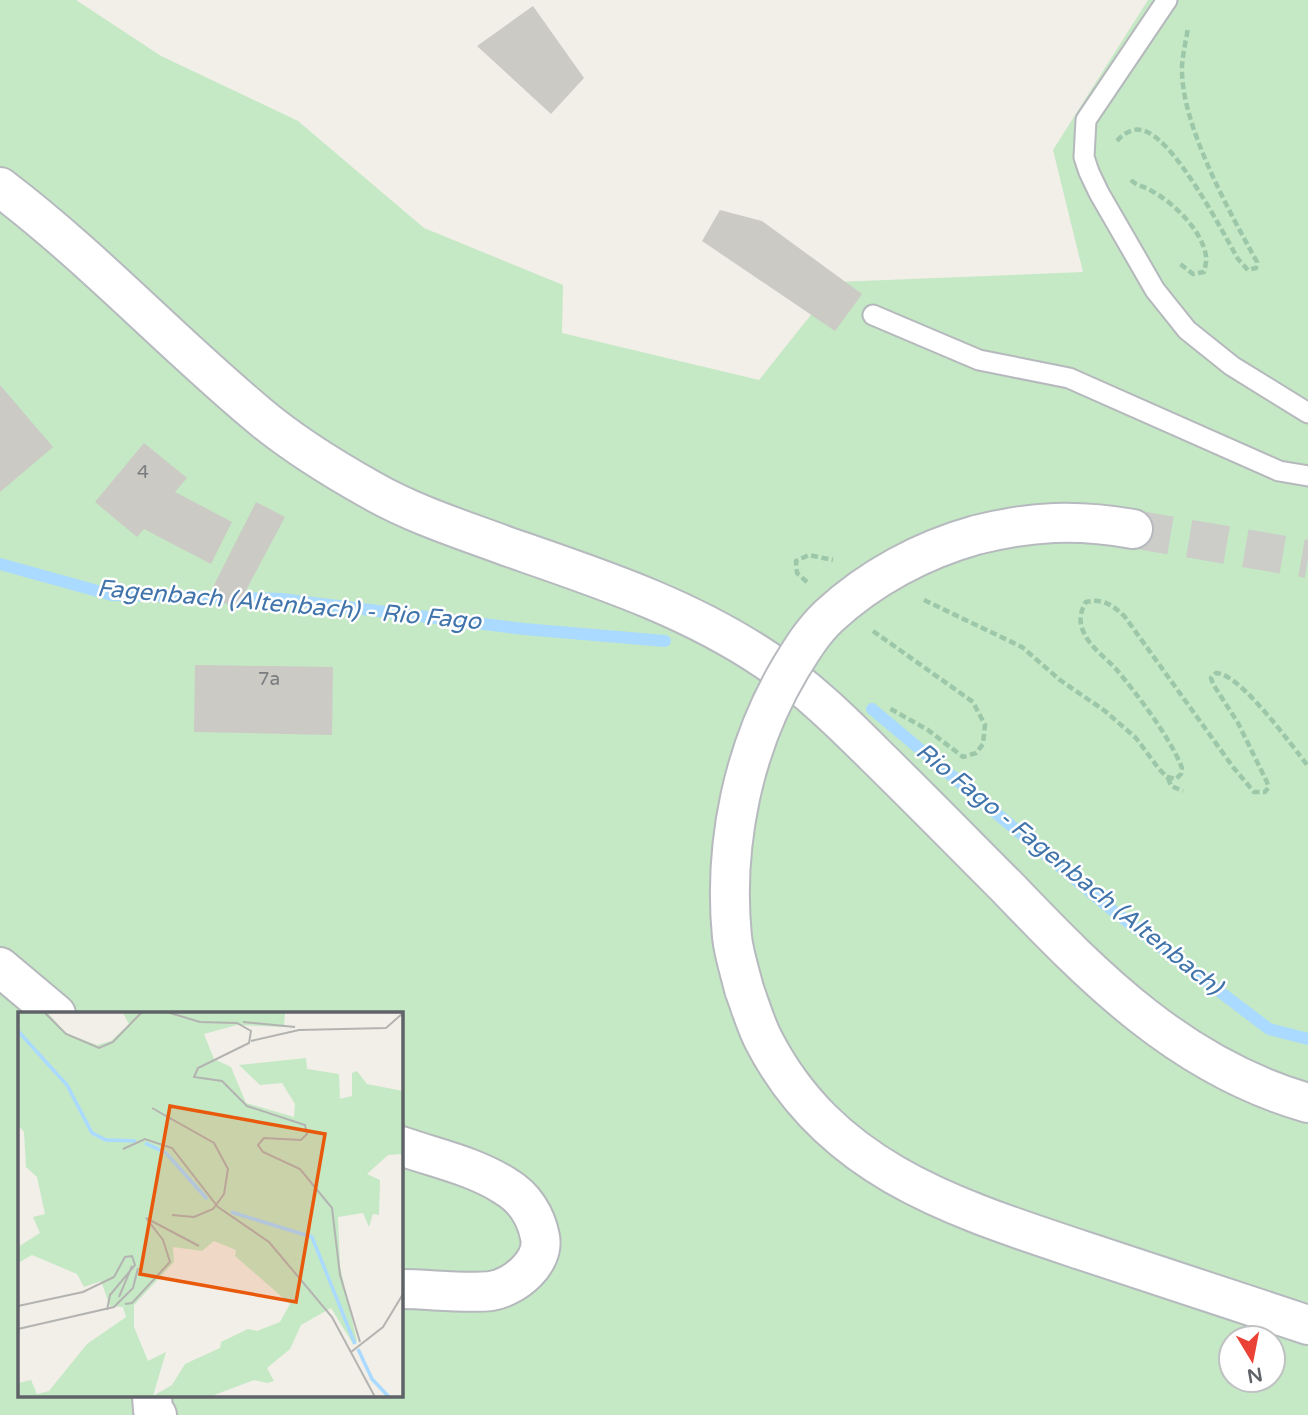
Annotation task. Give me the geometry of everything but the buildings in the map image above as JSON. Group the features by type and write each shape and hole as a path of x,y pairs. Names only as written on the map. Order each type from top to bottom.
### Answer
{"main road":[{"path":"0,187 257,414 304,450 376,493 415,512 651,598 719,630 767,661 822,702 1086,968 1142,1016 1192,1052 1236,1077 1308,1103"},
{"path":"1133,528 1093,522 1057,521 1015,525 948,542 863,587 827,618 807,642 776,692 743,780 734,838 730,892 732,940 744,989 763,1038 791,1083 830,1128 862,1154 937,1199 990,1220 1308,1325"},
{"path":"0,967 54,1012"},
{"path":"402,1146 480,1172 507,1186 525,1202 537,1223 542,1247 533,1265 517,1280 493,1291 402,1289"}],"lane":[{"path":"1167,0 1086,120 1084,157 1099,193 1155,290 1187,330 1232,366 1308,413"},
{"path":"873,315 979,360 1069,379 1279,471 1308,476"}],"path":[{"path":"1113,144 1122,135 1134,130 1143,130 1155,138 1188,174 1238,259 1248,270 1256,268 1256,262 1211,172 1187,105 1182,66 1188,22"},
{"path":"1128,177 1134,184 1151,190 1191,226 1207,258 1204,272 1193,274 1171,253"},
{"path":"812,586 797,573 796,561 816,555 839,563"},
{"path":"912,594 1022,647 1136,738 1171,786 1183,791"},
{"path":"1167,777 1176,779 1181,774 1179,761 1159,728 1115,668 1089,641 1082,628 1081,619 1081,610 1086,602 1104,601 1125,617 1233,768 1254,792 1265,792 1268,788 1267,782 1255,755 1213,684 1211,678 1216,673 1221,673 1241,685 1308,766"},
{"path":"866,626 974,702 985,725 983,744 976,753 963,757"}],"green space":[{"path":"0,0 76,0 161,56 298,121 424,228 563,285 562,333 759,380 837,282 1083,272 1053,150 1148,0 1308,0 1308,1415 0,1415"}],"waterway":[{"name":"Fagenbach (Altenbach) - Rio Fago","path":"0,564 112,595 281,599 524,629 665,641"},
{"name":"Rio Fago - Fagenbach (Altenbach)","path":"872,709 1107,906 1269,1029 1308,1039"}],"tunnel":[{"path":"1133,529 1308,559"}]}
